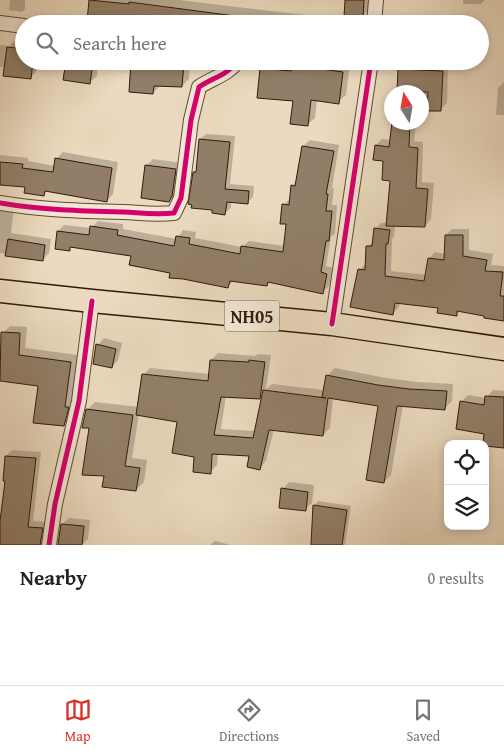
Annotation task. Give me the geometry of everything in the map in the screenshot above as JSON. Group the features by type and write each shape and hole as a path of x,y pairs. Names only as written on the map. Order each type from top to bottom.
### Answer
{"main road":[{"name":"NH05","path":"0,291 332,324 504,349"}],"street":[{"path":"375,15 376,0"},
{"path":"0,23 15,25"},
{"path":"0,203 21,207 134,212 156,215 174,213 181,198 191,120 198,87 208,81 221,77 228,70"},
{"path":"332,324 370,70"},
{"path":"49,545 56,504 79,401 92,301"}],"building":[{"path":"89,0 129,4 129,2 227,15 88,15"},
{"path":"345,0 364,0 363,15 344,15"},
{"path":"7,47 15,48 15,70 32,70 31,79 3,76"},
{"path":"65,70 92,70 90,84 63,80"},
{"path":"130,70 183,70 182,87 154,86 153,94 129,92"},
{"path":"260,70 328,70 343,72 339,104 311,100 308,126 290,124 293,101 257,98"},
{"path":"398,70 443,71 441,111 429,111 429,85 397,85"},
{"path":"391,130 410,130 409,147 418,148 416,188 428,189 425,227 386,226 390,181 382,180 383,161 373,160 375,145 389,147"},
{"path":"199,139 230,142 225,189 249,191 248,204 227,202 225,215 212,213 212,210 191,208 192,205 188,204 193,172 196,172"},
{"path":"302,146 334,151 326,194 328,194 326,211 332,211 329,241 326,241 321,272 327,274 323,294 268,282 267,286 230,281 228,288 169,278 170,273 129,265 131,256 70,247 70,251 55,249 57,231 89,235 90,226 118,230 117,235 174,246 176,236 190,238 189,244 240,254 241,246 283,252 286,224 280,224 282,204 289,205 291,185 295,186"},
{"path":"55,158 112,168 107,202 45,191 44,196 24,193 25,187 0,185 0,162 23,164 22,168 53,172"},
{"path":"145,165 176,169 172,196 169,202 141,198"},
{"path":"374,228 390,230 388,244 386,244 385,276 424,281 428,258 444,260 445,235 463,235 463,256 487,260 485,271 503,272 500,296 504,296 504,321 457,311 457,316 437,313 438,308 395,303 393,315 350,307 358,269 365,270 366,246 372,246"},
{"path":"8,239 45,245 43,261 5,256"},
{"path":"1,332 20,333 19,355 71,362 65,407 69,407 64,426 33,423 38,386 0,381"},
{"path":"96,344 116,349 112,368 93,364"},
{"path":"210,360 265,362 260,399 221,397 214,435 253,438 263,390 326,398 322,397 326,375 378,385 447,391 445,410 397,406 384,483 366,480 378,406 328,398 323,436 269,430 260,470 247,467 249,456 212,454 211,474 193,472 194,457 172,453 177,422 136,415 142,374 208,381"},
{"path":"485,396 504,397 504,448 489,446 489,440 483,440 484,434 456,429 460,401 484,405"},
{"path":"86,409 133,415 125,466 140,468 136,491 102,487 104,476 82,475 89,428 82,428"},
{"path":"5,456 36,458 28,527 43,528 40,545 0,545"},
{"path":"281,488 308,492 306,511 279,508"},
{"path":"313,505 347,510 342,545 311,545"},
{"path":"61,524 84,526 82,545 58,545"}],"cycle path":[{"path":"0,203 62,210 155,214 174,213 181,198 191,120 199,87 228,70"},
{"path":"332,324 370,70"},
{"path":"49,545 55,504 79,401 92,301"}]}
